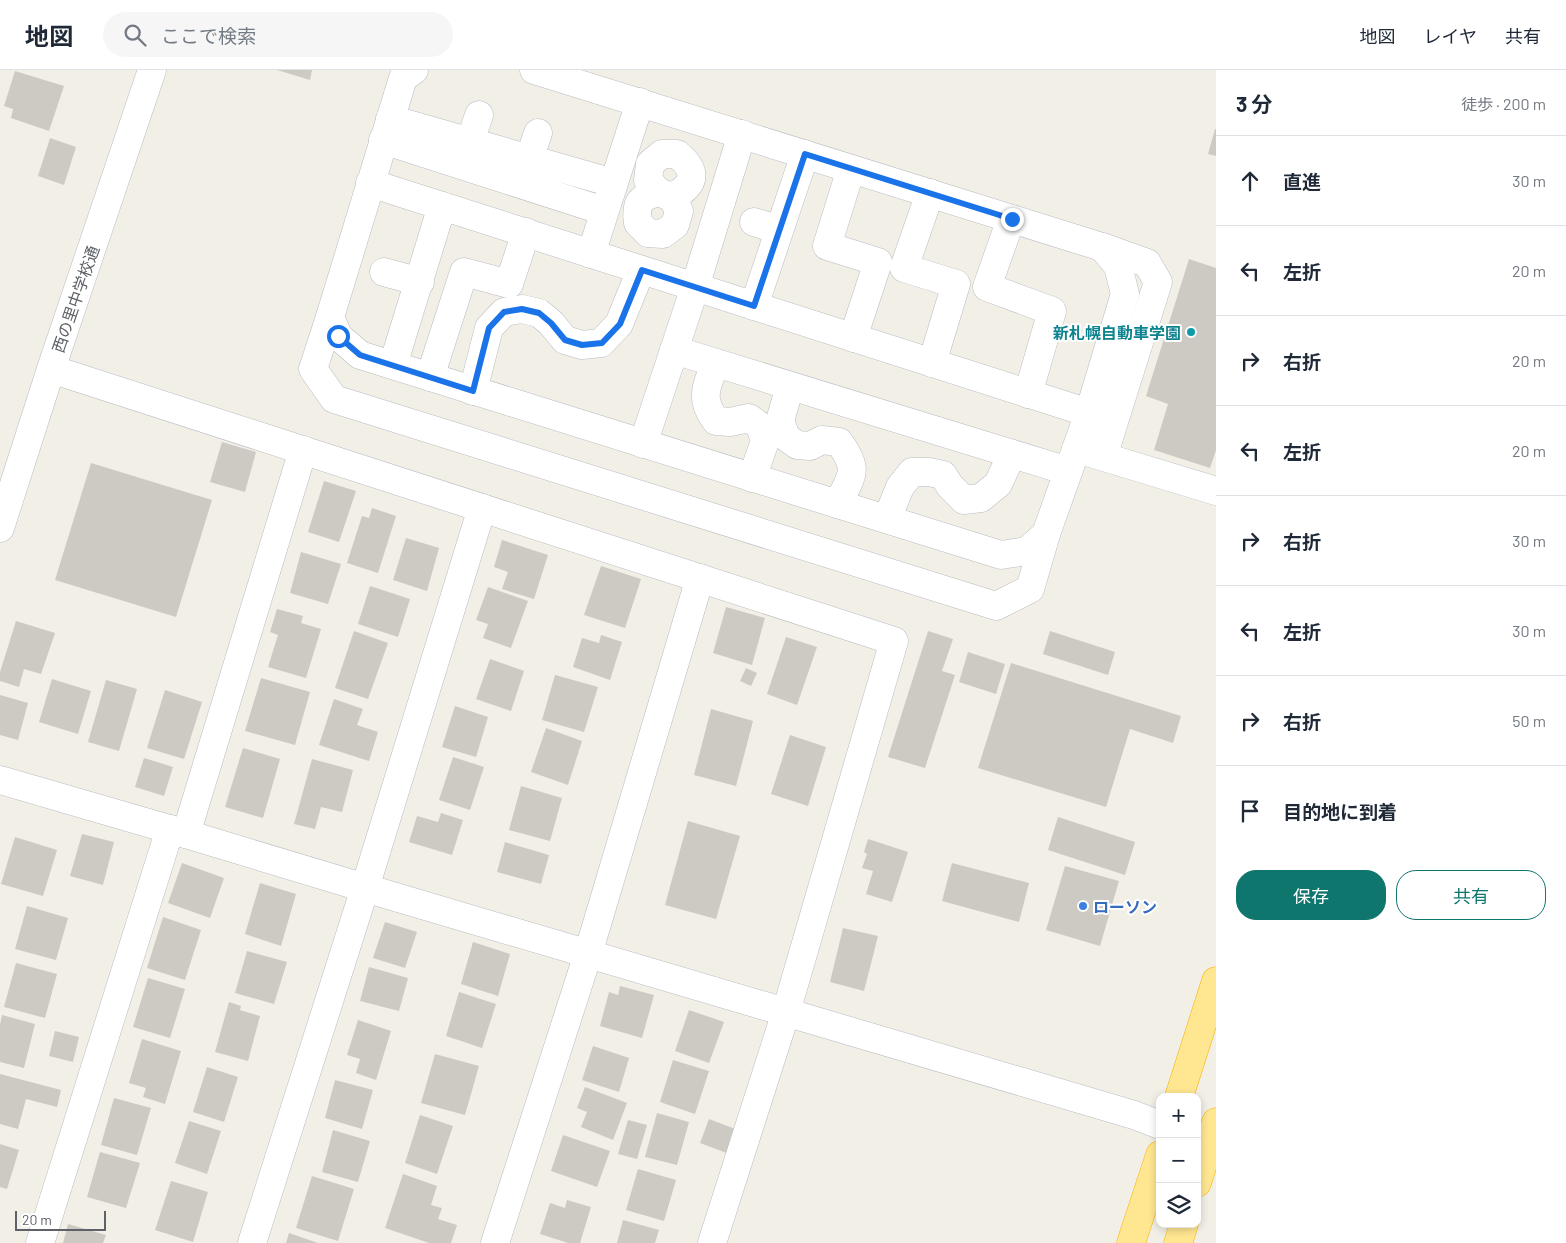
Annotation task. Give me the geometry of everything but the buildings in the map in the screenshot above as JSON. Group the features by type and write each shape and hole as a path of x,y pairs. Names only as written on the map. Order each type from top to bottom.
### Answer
{"highway":[{"path":"1180,1093 1216,981"},
{"path":"1201,1168 1210,1135"},
{"path":"1131,1243 1156,1167"},
{"path":"1178,1243 1183,1228"}],"street":[{"name":"西の里中学校通","path":"0,526 152,70"},
{"path":"414,70 403,78 313,369 334,399 996,606 1030,589 1046,534 1089,413 1124,294 1118,266 1102,247"},
{"path":"534,70 1102,247 1147,263 1158,282 1107,444 1072,460"},
{"path":"590,254 640,102"},
{"path":"470,142 479,115"},
{"path":"665,194 644,196 636,208 638,223 648,233 663,234 675,225 679,211 665,194 648,180 650,164 662,154 678,154 689,118"},
{"path":"387,129 470,142 529,159 636,208"},
{"path":"387,129 609,197"},
{"path":"529,159 538,133"},
{"path":"643,444 695,287 742,134"},
{"path":"754,306 767,226 805,154"},
{"path":"851,168 827,246 878,262 853,338"},
{"path":"370,183 1089,413"},
{"path":"930,193 904,268 956,284 932,363"},
{"path":"393,365 442,206"},
{"path":"1012,219 987,288 1052,312 1028,394"},
{"path":"430,377 464,272 509,284 526,232"},
{"path":"473,391 489,328 504,312 522,309 539,313 551,323 565,340 582,345 602,343 620,324 642,270"},
{"path":"384,272 420,282"},
{"path":"330,317 338,336 360,355 1001,555 1027,551 1046,534"},
{"path":"674,350 1012,454 1072,460 1216,491"},
{"path":"716,363 705,392 708,410 716,421 730,422 749,418 760,426 764,441 752,478"},
{"path":"52,369 894,641 786,1012 712,1243"},
{"path":"790,386 780,421 786,437 797,445 810,446 822,440 839,442 850,458 853,472 838,504"},
{"path":"40,1243 303,450"},
{"path":"887,519 900,487 912,472 929,472 943,475 950,486 964,500 981,498 998,484 1012,454"},
{"path":"252,1243 366,888 482,508"},
{"path":"495,1243 588,954 700,578"},
{"path":"0,780 178,831 1134,1115 1156,1123"}],"place":[{"name":"新札幌自動車学園","path":"1191,332"},
{"name":"ローソン","path":"1083,906"}],"route":[{"path":"338,336 360,355 473,391 489,328 504,312 522,309 539,313 551,323 565,340 582,345 602,343 620,324 642,270 754,306 805,154 1012,219"}]}
